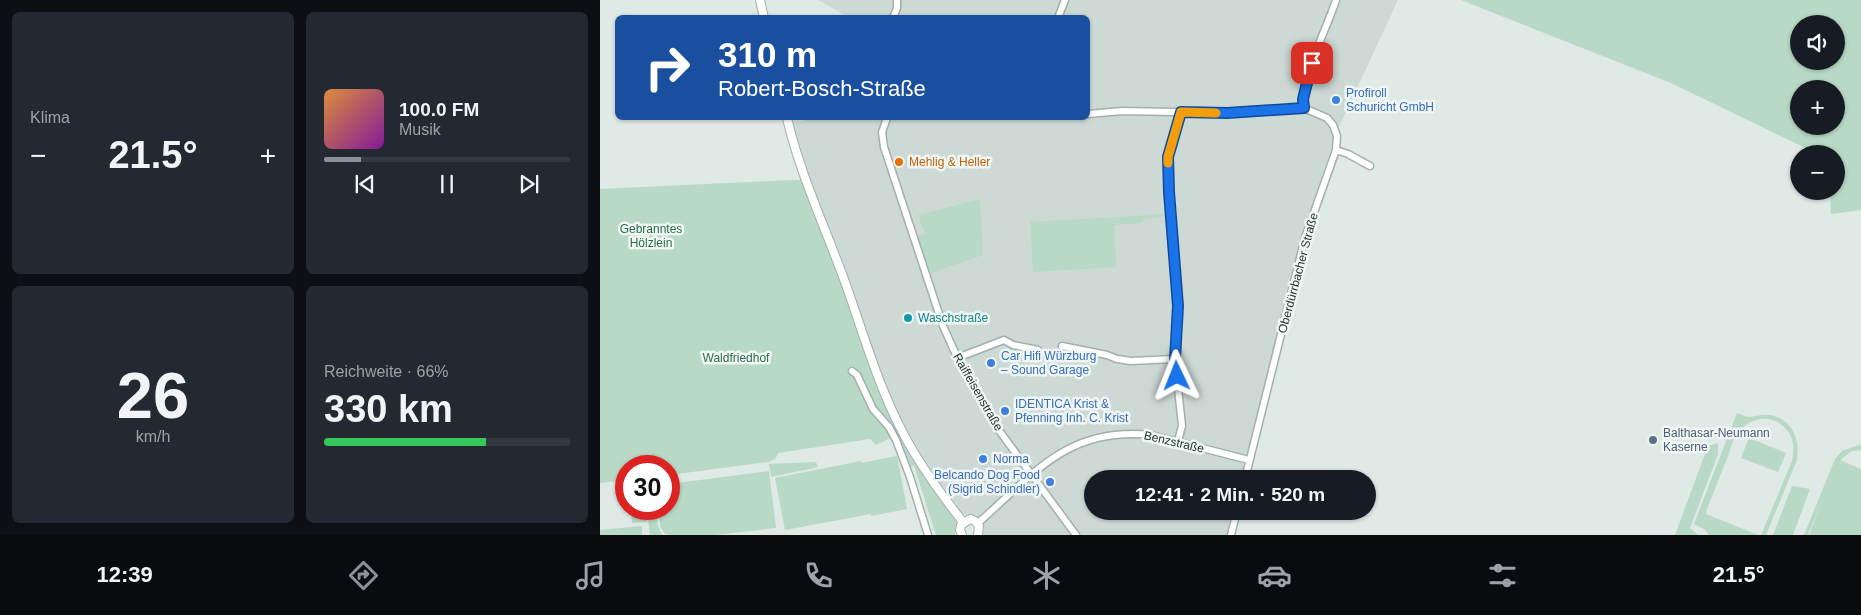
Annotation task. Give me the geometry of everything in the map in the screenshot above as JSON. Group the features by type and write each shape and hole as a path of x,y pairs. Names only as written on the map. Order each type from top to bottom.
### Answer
{"street":[{"path":"760,0 763,15"},
{"path":"894,15 897,0"},
{"path":"1059,15 1065,0"},
{"path":"1090,114 1122,111 1227,113 1304,108 1303,99 1315,53 1336,0"},
{"name":"Oberdürrbacher Straße","path":"1247,470 1305,238 1336,150 1338,136 1333,125 1327,118 1304,108"},
{"path":"1178,441 1182,426 1175,359 1178,306 1168,157 1181,112"},
{"path":"787,120 793,144 884,393 901,430 928,475 963,522"},
{"name":"Raiffeisenstraße","path":"885,120 882,132 884,148 941,318 957,358 979,399 1031,476 1076,535"},
{"path":"1336,150 1370,166"},
{"path":"957,358 1004,340 1013,345 1038,350"},
{"path":"1062,346 1130,361 1175,359"},
{"path":"852,371 857,375 873,409 889,427 896,440 928,535"},
{"name":"Benzstraße","path":"978,523 1038,468 1073,446 1104,435 1139,434 1178,441 1249,460"},
{"path":"962,535 960,528 963,522 970,519 978,523 980,534"},
{"path":"1232,535 1235,520"}],"shaded area":[{"path":"818,0 1398,0 1338,129 1303,231 1244,470 1084,470 1084,520 1232,520 1228,535 983,535 984,525 976,516 963,514 925,464 905,430 887,390 809,180 791,123 807,120 1090,120 1090,15 844,15"}],"green space":[{"path":"1461,0 1861,0 1861,210 1831,214 1830,200 1845,200 1845,145 1799,145 1671,83"},
{"path":"803,180 875,376 902,436 918,465 936,494 957,522 955,535 936,535 914,466 909,467 904,449 897,435 876,445 870,439 778,453 775,459 768,462 680,474 680,455 615,455 615,481 600,483 600,189"},
{"path":"980,199 983,255 928,274 916,237 925,234 918,215"},
{"path":"1167,214 1166,216 1143,219 1142,223 1114,225 1116,267 1033,272 1030,222"},
{"path":"1737,413 1748,417 1766,415 1777,417 1789,425 1796,437 1797,460 1766,535 1761,535 1792,461 1793,442 1783,426 1777,422 1765,419 1752,421 1737,434 1706,514 1758,535 1709,535 1704,529 1694,524"},
{"path":"1749,438 1786,453 1778,472 1741,458"},
{"path":"1718,443 1718,454 1690,528 1698,535 1675,535 1708,446"},
{"path":"1861,444 1861,450 1852,451 1840,460 1861,469 1861,535 1809,535 1823,498 1808,535 1804,535 1835,459 1842,451"},
{"path":"897,456 907,509 785,530 775,478"},
{"path":"816,462 818,467 771,477 769,464"},
{"path":"769,471 776,528 715,535 665,534 660,526 660,520 680,520 680,483"},
{"path":"1792,486 1810,489 1793,535 1773,535"},
{"path":"632,520 647,520 647,522 632,523"},
{"path":"648,520 657,520 662,535 650,535"},
{"path":"642,526 642,535 600,535 600,530"}],"slow traffic":[{"path":"1168,163 1181,112 1216,113"}],"place":[{"name":"Profiroll Schuricht GmbH","path":"1336,100"},
{"name":"Mehlig & Heller","path":"899,162"},
{"name":"Waschstraße","path":"908,318"},
{"name":"Car Hifi Würzburg – Sound Garage","path":"991,363"},
{"name":"IDENTICA Krist & Pfenning Inh. C. Krist","path":"1005,411"},
{"name":"Balthasar-Neumann Kaserne","path":"1653,440"},
{"name":"Norma","path":"983,459"},
{"name":"Belcando Dog Food (Sigrid Schindler)","path":"1050,482"}],"route":[{"path":"1177,376 1175,359 1178,306 1168,157 1181,112 1227,113 1304,108 1303,99 1312,63"}],"park label":[{"name":"Gebranntes Hölzlein","path":"651,236"},
{"name":"Waldfriedhof","path":"736,358"}]}
